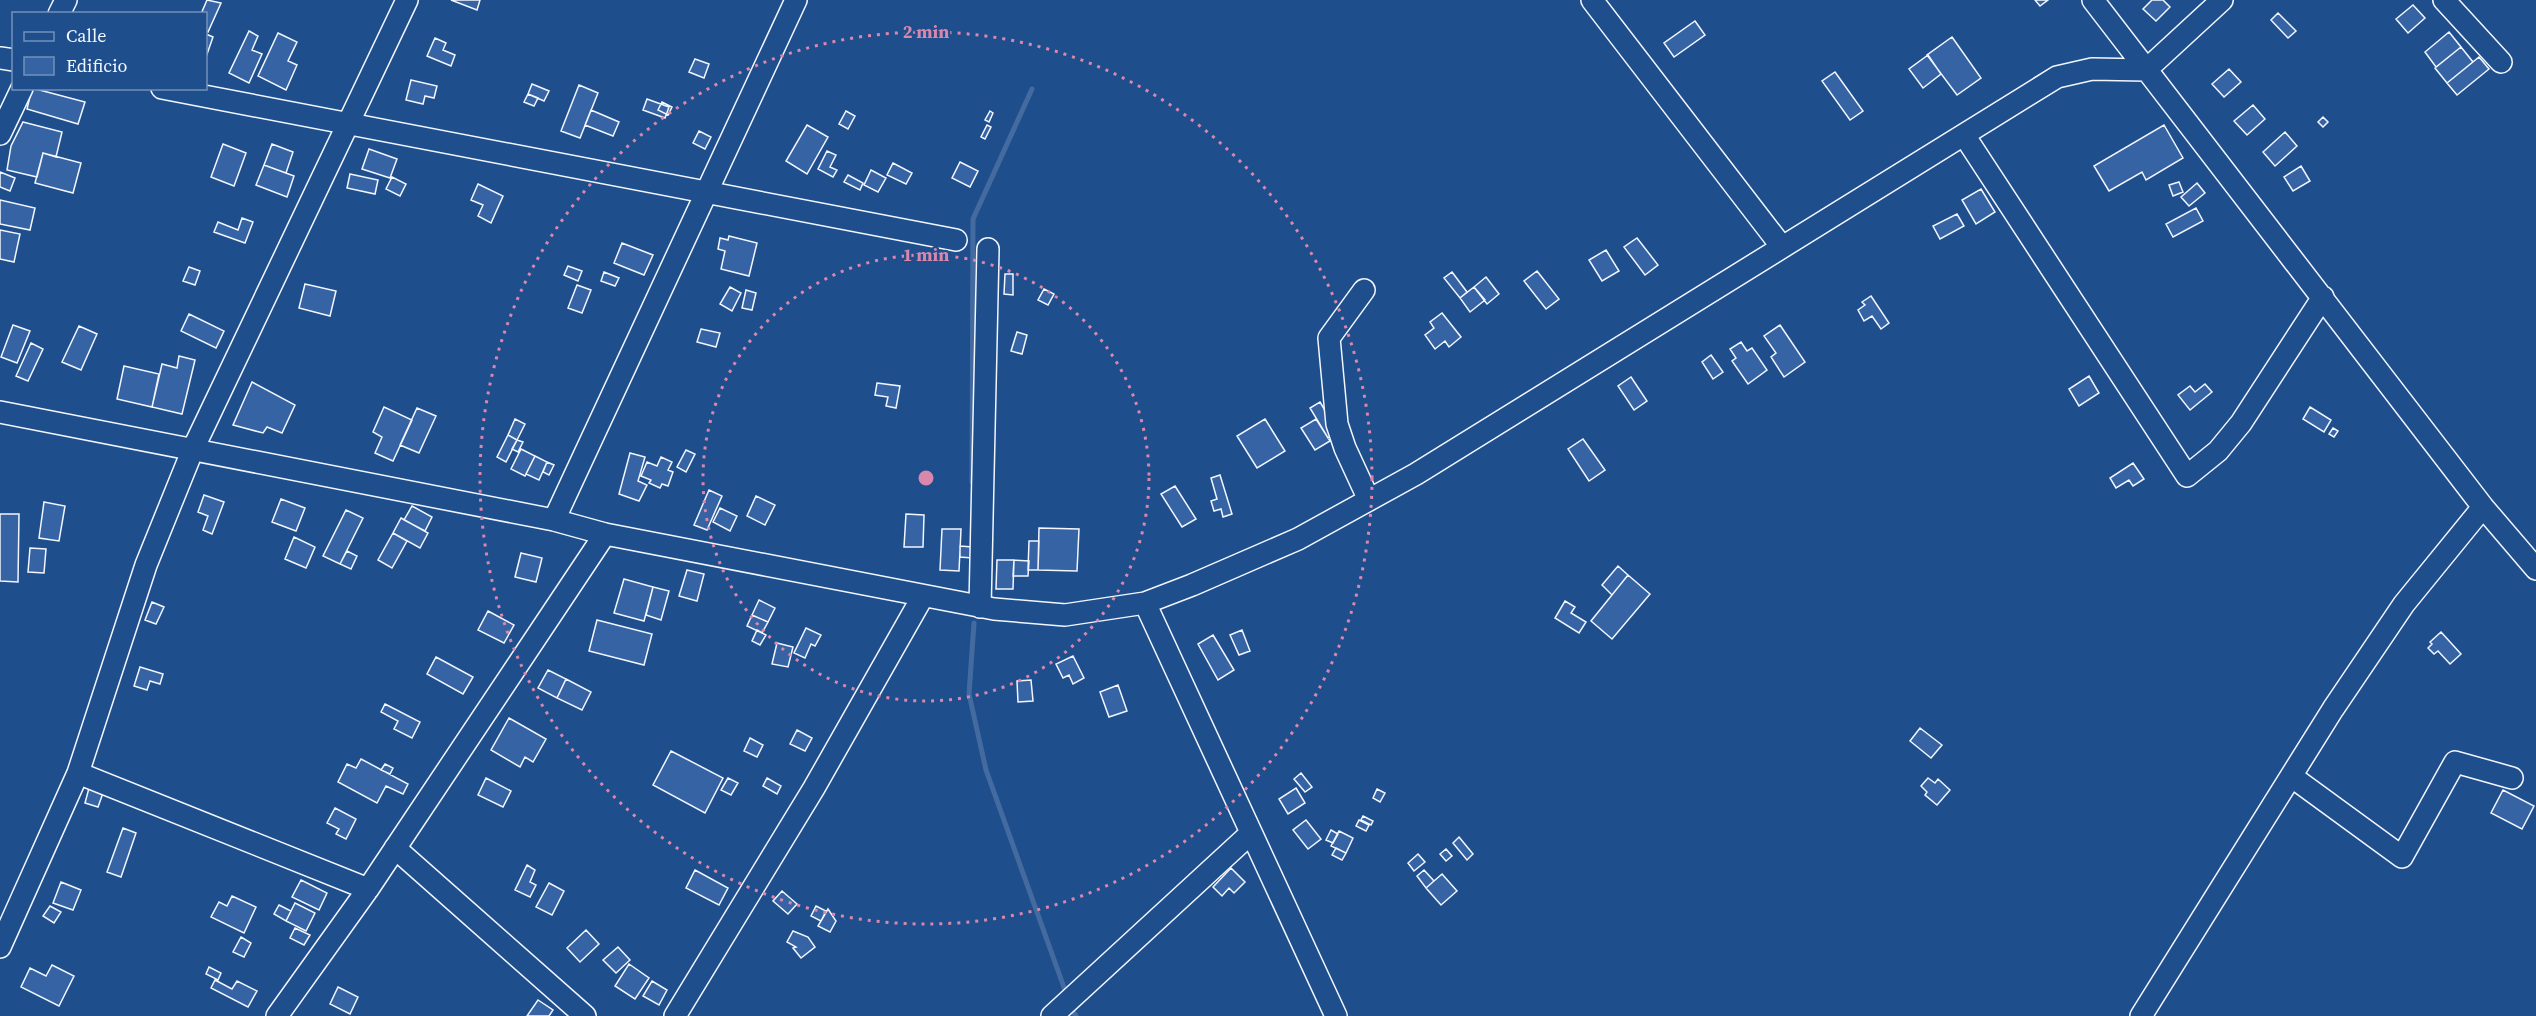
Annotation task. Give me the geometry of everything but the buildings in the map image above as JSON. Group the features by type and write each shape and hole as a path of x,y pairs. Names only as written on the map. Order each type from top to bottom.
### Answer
{"street":[{"path":"0,947 78,773 146,565 193,449 350,124 407,0"},
{"path":"554,520 796,0"},
{"path":"1592,0 1782,247"},
{"path":"2093,0 2483,507 2536,569"},
{"path":"0,412 554,520 605,534 980,607 1065,615 1145,603 1298,539 1416,474 2057,77 2092,69 2146,70 2222,0"},
{"path":"2444,0 2501,62"},
{"path":"0,134 21,90"},
{"path":"172,90 956,240"},
{"path":"1964,135 2187,476 2218,451 2241,423 2322,297"},
{"path":"980,607 988,249"},
{"path":"1364,290 1329,338 1338,424 1345,448 1369,500"},
{"path":"2141,1016 2291,776 2404,604 2483,507"},
{"path":"277,1016 368,889 605,534"},
{"path":"675,1016 814,788 923,596"},
{"path":"1145,603 1336,1016"},
{"path":"2291,776 2402,857 2455,762 2512,778"},
{"path":"78,773 368,889"},
{"path":"1052,1016 1250,834"},
{"path":"395,848 585,1016"}],"waterway":[{"path":"972,482 973,219 1032,89"},
{"path":"974,623 969,694 986,770 1066,993"}]}
